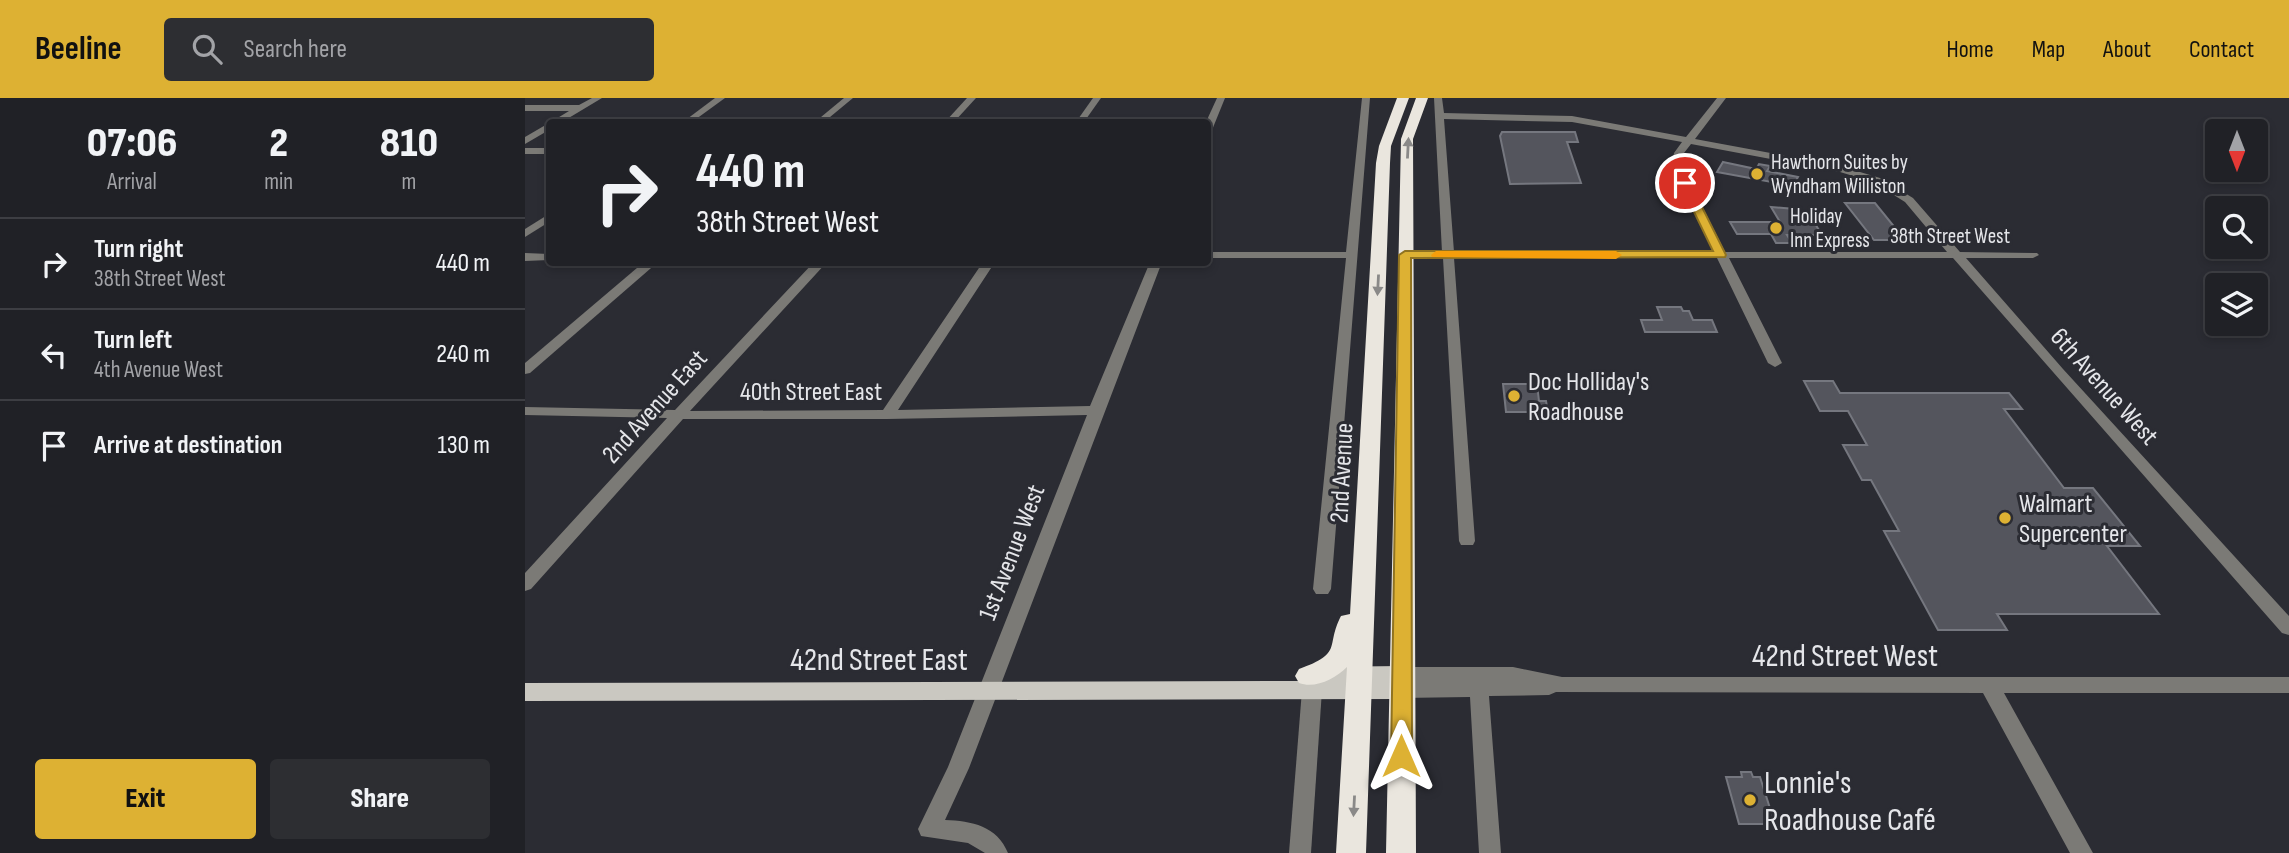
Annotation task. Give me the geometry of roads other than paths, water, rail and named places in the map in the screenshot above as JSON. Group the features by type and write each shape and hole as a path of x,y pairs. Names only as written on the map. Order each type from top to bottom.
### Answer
{"highway":[{"name":"2nd Avenue","path":"1351,853 1383,163 1389,132 1403,98"},
{"path":"1401,853 1408,139 1422,98"},
{"path":"1389,132 1393,249 1405,255"},
{"path":"1310,683 1320,672 1337,661 1349,641 1357,522 1370,472"}],"main road":[{"name":"42nd Street East","path":"525,692 1234,690 1310,683 1401,682"}],"street":[{"path":"561,119 598,98"},
{"path":"691,119 721,98"},
{"path":"823,119 849,98"},
{"path":"952,119 972,98"},
{"path":"1082,119 1097,98"},
{"path":"1211,121 1221,98"},
{"path":"1322,589 1366,98"},
{"path":"1439,98 1467,541"},
{"path":"1722,98 1678,157 1677,166 1775,363"},
{"path":"525,108 581,108"},
{"name":"6th Avenue West","path":"1440,116 1564,118 1840,169 1881,181 1907,198 2289,628"},
{"path":"525,141 546,129"},
{"path":"525,151 546,151"},
{"path":"525,234 546,219"},
{"path":"1211,255 1352,255"},
{"name":"38th Street West","path":"1405,255 2033,255"},
{"path":"525,257 546,257"},
{"path":"525,370 647,266"},
{"name":"2nd Avenue East","path":"525,584 817,266"},
{"path":"887,415 986,266"},
{"name":"1st Avenue West","path":"997,853 993,844 975,834 929,829 958,768 1154,266"},
{"name":"40th Street East","path":"525,411 887,415 1096,410"},
{"name":"42nd Street West","path":"1401,682 1505,675 1562,685 2289,685"},
{"path":"1401,682 1479,689 1562,685"},
{"path":"1300,853 1310,683"},
{"path":"1989,685 2082,853"},
{"path":"1479,689 1490,853"}],"place":[{"name":"Hawthorn Suites by Wyndham Williston","path":"1757,174"},
{"name":"Holiday Inn Express","path":"1776,228"},
{"name":"Doc Holliday's Roadhouse","path":"1514,396"},
{"name":"Walmart Supercenter","path":"2005,518"},
{"name":"Lonnie's Roadhouse Café","path":"1750,800"}]}
